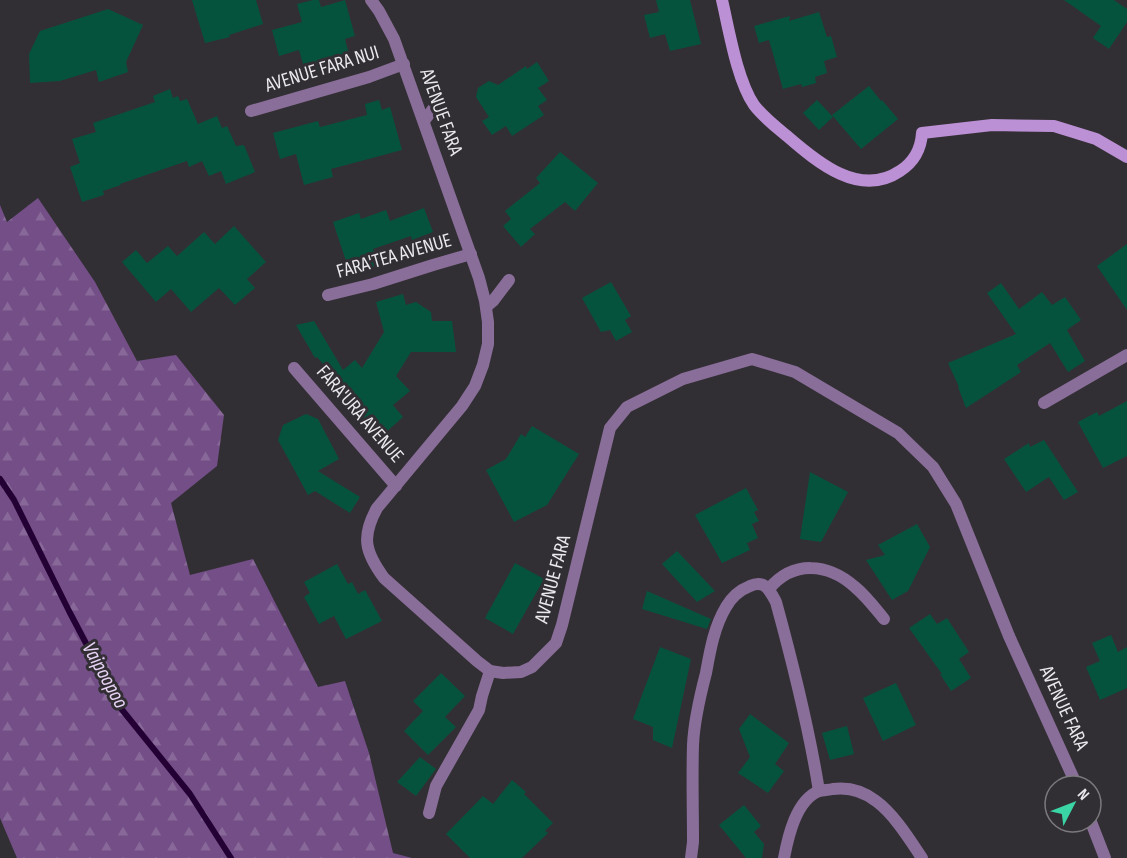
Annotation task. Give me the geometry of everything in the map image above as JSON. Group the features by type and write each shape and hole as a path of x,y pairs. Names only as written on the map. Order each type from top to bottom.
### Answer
{"main road":[{"path":"722,0 745,90 756,107 825,167 848,177 861,181 877,181 893,176 907,167 917,154 922,133 992,124 1054,126 1096,139 1127,157"}],"street":[{"name":"AVENUE FARA","path":"371,0 394,39 404,64 471,254 482,289 488,322 488,344 475,386 462,406 377,508 370,520 367,534 368,548 373,562 384,578 490,671 521,672 532,667 556,643 568,604 610,428 627,407 683,379 752,359 795,372 898,433 933,466 956,504 1009,636 1072,774"},
{"name":"AVENUE FARA NUI","path":"251,111 369,77 404,64"},
{"path":"424,121 439,101"},
{"name":"FARA'TEA AVENUE","path":"328,295 374,284 471,254"},
{"path":"486,307 509,280"},
{"path":"1044,403 1127,355"},
{"name":"FARA'URA AVENUE","path":"294,368 396,486"},
{"path":"769,588 787,572 812,567 825,570 842,577 855,587 884,618"},
{"path":"692,858 693,743 713,638 725,608 736,596 756,583 764,584 769,588 776,602 790,655 819,791"},
{"path":"429,813 436,786 479,710 490,671"},
{"path":"784,858 789,834 805,802 819,791 848,788 877,801 902,828 922,858"},
{"path":"1096,834 1105,858"}],"green space":[{"path":"38,198 95,282 137,361 176,355 224,415 217,466 171,503 190,575 253,559 318,687 345,681 369,753 393,853 412,858 17,858 0,818 0,205 7,222"}],"building":[{"path":"192,0 256,0 263,24 229,35 230,37 205,43"},
{"path":"319,0 321,7 345,0 355,36 345,39 351,62 313,73 310,62 303,64 299,50 279,56 272,30 302,22 297,4"},
{"path":"656,0 690,0 701,44 670,51 665,34 650,38 644,15 659,12"},
{"path":"1064,0 1114,0 1127,9 1127,22 1109,49 1093,38 1101,26"},
{"path":"108,9 143,25 126,62 128,72 99,82 96,70 60,81 30,83 29,54 40,31"},
{"path":"819,12 827,37 831,36 837,57 824,61 827,73 815,77 816,83 783,89 769,40 759,43 754,26 790,16 789,21"},
{"path":"537,62 549,81 538,88 547,100 538,106 544,115 512,136 506,126 492,135 482,121 489,117 476,97 478,88 489,81 498,85 526,66 527,69"},
{"path":"869,86 898,119 861,149 832,115"},
{"path":"170,89 173,98 178,96 180,101 187,99 198,124 217,116 222,128 227,126 236,146 244,145 255,172 226,184 221,171 209,176 202,161 189,167 187,161 120,184 103,191 104,195 82,202 70,167 80,163 72,139 96,132 93,123 155,102 153,96"},
{"path":"379,100 382,110 390,107 402,150 331,169 333,177 304,185 296,154 280,159 273,133 318,121 320,127 367,115 365,104"},
{"path":"817,100 833,117 819,130 803,113"},
{"path":"560,152 598,183 575,211 565,202 530,229 535,234 521,247 503,226 511,219 505,211 540,183 536,178"},
{"path":"424,208 433,232 412,240 411,236 373,249 378,265 361,271 357,258 346,261 333,222 359,213 361,219 386,210 390,221"},
{"path":"234,226 266,262 247,279 255,288 235,305 219,288 191,312 171,289 156,302 122,262 136,250 147,263 168,246 177,256 204,232 215,244"},
{"path":"1127,244 1127,310 1097,266"},
{"path":"611,282 631,316 625,320 632,332 616,341 610,330 601,332 582,298"},
{"path":"1001,283 1019,309 1042,292 1052,305 1065,297 1081,320 1067,330 1085,361 1068,372 1050,343 1017,365 1021,372 966,408 948,363 1016,334 987,293"},
{"path":"403,294 406,305 416,302 431,312 432,321 452,321 456,352 411,352 396,376 410,391 393,405 403,417 383,435 379,430 375,433 360,416 365,413 317,357 315,358 296,325 314,321 343,370 355,360 362,368 384,332 376,302"},
{"path":"1127,401 1127,456 1103,468 1078,422 1097,412 1099,416"},
{"path":"306,414 318,419 339,459 318,471 360,497 350,513 315,491 308,495 278,440 283,425"},
{"path":"532,426 579,454 547,505 514,522 486,470 506,459 521,434 525,437"},
{"path":"1044,440 1078,492 1064,500 1049,477 1026,492 1004,459 1029,443 1030,447"},
{"path":"810,472 848,492 821,542 800,539"},
{"path":"746,488 758,510 754,512 759,521 752,524 758,538 747,543 750,550 722,563 695,515"},
{"path":"917,524 930,547 908,591 892,600 866,560 885,555 878,545"},
{"path":"677,551 715,591 697,602 662,564"},
{"path":"515,563 544,579 513,634 485,618"},
{"path":"337,564 348,584 352,582 358,594 365,590 382,621 346,639 334,616 319,624 304,597 310,593 304,582"},
{"path":"647,591 711,619 707,629 642,609"},
{"path":"930,614 937,624 947,618 969,652 959,659 971,678 951,691 940,674 942,674 909,628"},
{"path":"1111,635 1118,652 1127,647 1127,688 1100,700 1086,667 1100,661 1092,643"},
{"path":"660,647 691,659 672,748 653,740 653,727 633,719"},
{"path":"441,673 465,696 445,717 456,727 428,755 404,731 423,711 413,701"},
{"path":"896,683 916,725 883,741 863,698"},
{"path":"750,714 789,743 775,764 784,771 768,793 738,773 750,757 739,729"},
{"path":"847,726 854,754 830,760 822,733"},
{"path":"420,757 436,769 416,796 397,782"},
{"path":"512,780 526,792 524,794 553,823 545,831 548,833 522,858 470,858 446,834 483,796 493,804"},
{"path":"744,805 761,826 754,832 764,844 762,858 746,858 719,825"}],"waterway":[{"name":"Vaipoopoo","path":"0,479 14,500 119,706 190,794 231,858"}]}
